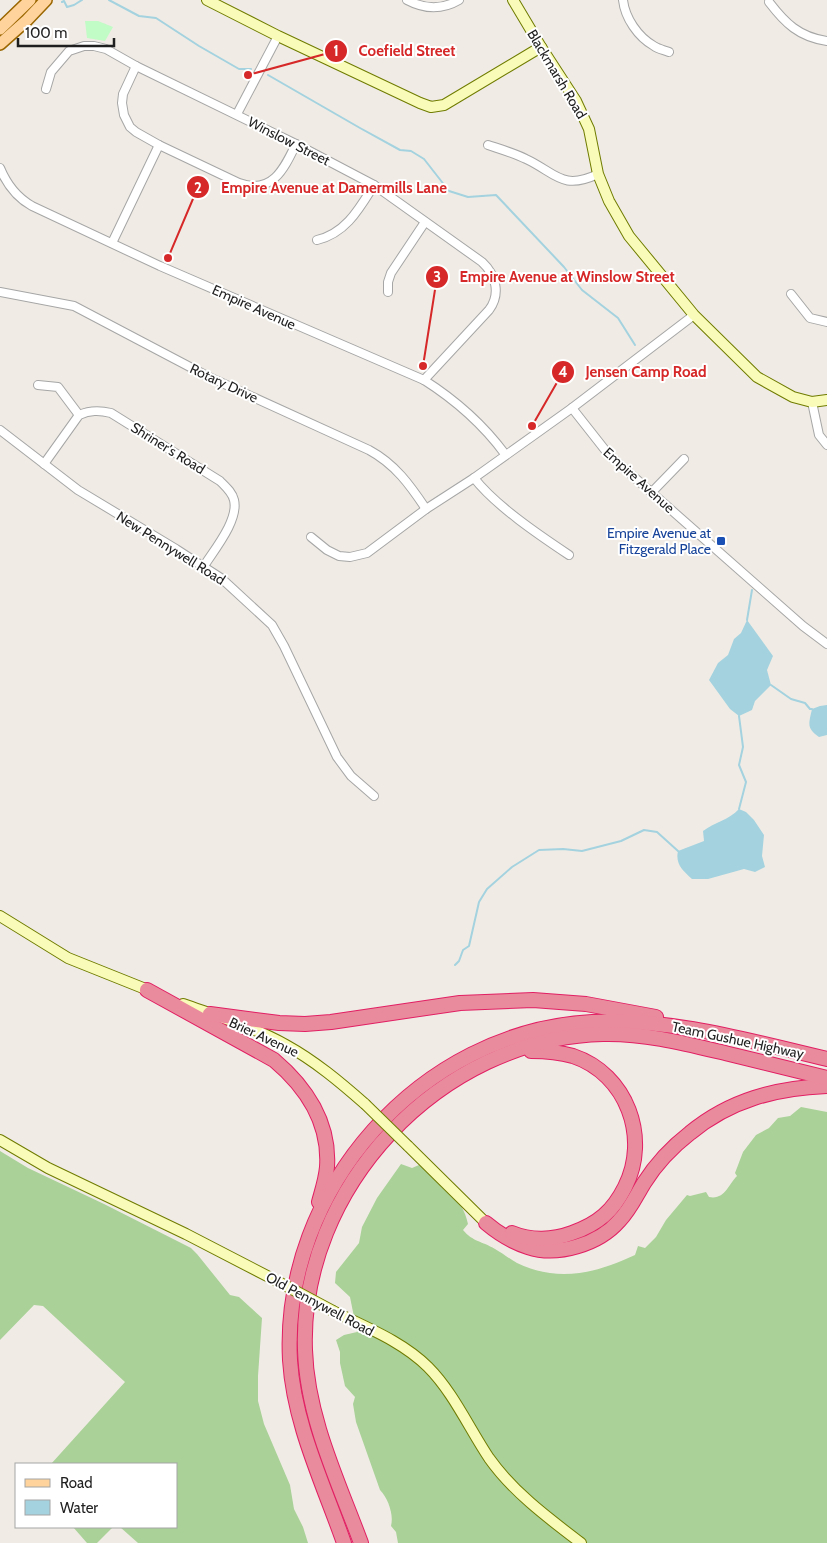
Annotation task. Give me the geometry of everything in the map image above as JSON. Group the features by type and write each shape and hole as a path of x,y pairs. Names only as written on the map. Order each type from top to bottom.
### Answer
{"highway":[{"path":"148,990 274,1060 291,1074 316,1109 325,1136 326,1167 319,1203 310,1234"},
{"path":"210,1014 279,1023 305,1024 331,1022 460,1003 506,1000 558,1001 627,1011 686,1024 715,1033"},
{"name":"Team Gushue Highway","path":"344,1543 305,1436 295,1398 290,1360 291,1319 295,1283 301,1257 320,1211 358,1148 387,1116 431,1078 475,1052 495,1043 542,1029 590,1022 673,1026 715,1033 827,1059"},
{"name":"Team Gushue Highway","path":"361,1543 319,1429 305,1352 305,1323 307,1301 319,1250 330,1224 352,1182 377,1146 398,1124 433,1093 464,1073 511,1053 552,1041 601,1034 628,1035 684,1043 827,1078"},
{"path":"486,1223 517,1235 540,1238 566,1236 580,1230 593,1224 615,1206 629,1179 635,1157 635,1132 632,1116 626,1102 618,1089 597,1069 574,1056 561,1053 530,1051 511,1053"},
{"path":"486,1223 510,1240 530,1248 558,1249 582,1245 618,1224 629,1210 643,1184 663,1158 704,1122 727,1108 757,1096 801,1087 827,1086"},
{"path":"328,1499 338,1543"}],"main road":[{"path":"0,30 30,0"},
{"path":"0,44 46,0"}],"street":[{"path":"207,0 420,104 431,107 444,104 541,47"},
{"path":"407,0 419,6 433,8 445,6 459,0"},
{"name":"Blackmarsh Road","path":"513,0 576,100 589,129 598,174 609,201 629,236 694,315 757,377 785,393 812,402 827,400"},
{"path":"624,0 630,22 653,46 669,52"},
{"path":"769,2 783,21 796,30 809,37 827,41"},
{"path":"237,114 278,36"},
{"name":"Winslow Street","path":"46,88 58,62 69,51 80,46 94,46 106,49 136,66 237,114 374,185 486,266 494,278 496,293 493,303 489,310 424,380"},
{"path":"136,66 123,94 124,116 133,130 159,145 239,183 253,186 267,183 278,175 296,144"},
{"path":"112,243 159,145"},
{"path":"488,145 525,158 558,178 572,182 586,180 598,174"},
{"name":"Empire Avenue","path":"0,168 9,187 25,202 268,313 424,380 457,402 483,427 505,454"},
{"path":"317,240 335,234 350,221 374,185"},
{"path":"388,292 391,273 425,222"},
{"name":"Rotary Drive","path":"0,292 70,304 209,377 381,456 398,471 426,509"},
{"path":"791,294 810,318 827,322"},
{"path":"311,537 327,550 339,556 359,556 377,547 426,509 474,478 505,454 572,408 694,315"},
{"path":"38,386 58,387 79,415 44,464"},
{"path":"812,402 819,435 827,445"},
{"name":"Empire Avenue","path":"572,408 609,455 788,613 827,644"},
{"name":"Shriner's Road","path":"79,415 94,410 111,413 220,481 229,490 234,501 234,515 230,525 204,566"},
{"name":"New Pennywell Road","path":"0,430 97,502 222,578 272,625 337,757 351,776 374,796"},
{"path":"652,492 684,459"},
{"path":"474,478 495,499 544,538 569,555"},
{"name":"Brier Avenue","path":"0,916 68,958 257,1031 314,1061 365,1104 486,1223"},
{"name":"Old Pennywell Road","path":"0,1140 48,1168 273,1279 406,1349 429,1368 506,1480 542,1513 580,1543"}],"green space":[{"path":"85,21 98,21 113,27 105,41 87,38"},
{"path":"801,1107 827,1112 827,1543 398,1543 396,1532 391,1526 390,1507 386,1497 380,1490 356,1422 353,1404 355,1397 345,1386 340,1363 340,1352 336,1340 344,1335 357,1332 350,1297 335,1283 336,1272 359,1243 362,1227 377,1198 401,1164 412,1168 419,1165 449,1190 461,1206 468,1224 463,1230 470,1237 495,1249 517,1263 533,1269 563,1274 592,1271 635,1255 638,1246 645,1248 656,1237 666,1220 687,1195 706,1192 709,1197 714,1197 723,1194 737,1176 735,1173 743,1152 756,1135 769,1128 778,1118 790,1116"},
{"path":"0,1151 28,1168 191,1248 230,1295 239,1297 262,1318 258,1401 264,1424 290,1485 294,1509 308,1543 138,1543 121,1528 178,1528 178,1463 52,1463 125,1382 43,1306 34,1305 0,1340"},
{"path":"74,1528 112,1528 97,1543 87,1543"}],"water":[{"path":"747,620 773,656 767,670 771,685 755,701 752,710 739,716 730,709 709,680 718,663 728,655 734,639 741,633"},
{"path":"827,705 827,735 819,737 810,728 812,709"},
{"path":"739,809 746,812 754,820 764,835 762,856 765,867 755,872 744,869 708,879 692,879 679,863 678,851 704,841 703,831 731,816"}],"waterway":[{"path":"62,2 64,1 67,7 82,0"},
{"path":"109,0 139,16 156,18 239,69 251,69"},
{"path":"268,75 400,150 411,151 424,159 449,191 468,197 496,195 564,267 582,290 618,318 635,345"},
{"path":"747,620 752,590"},
{"path":"771,685 791,699 805,703 812,709"},
{"path":"739,716 743,747 739,765 746,782 739,809"},
{"path":"455,965 459,961 463,950 469,946 479,902 487,889 512,867 539,850 563,849 582,851 621,841 644,830 657,832 678,851"}],"place":[{"name":"Coefield Street","path":"248,75"},
{"name":"Empire Avenue at Damermills Lane","path":"168,258"},
{"name":"Empire Avenue at Winslow Street","path":"423,366"},
{"name":"Jensen Camp Road","path":"532,426"},
{"name":"Empire Avenue at Fitzgerald Place","path":"721,541"}]}
